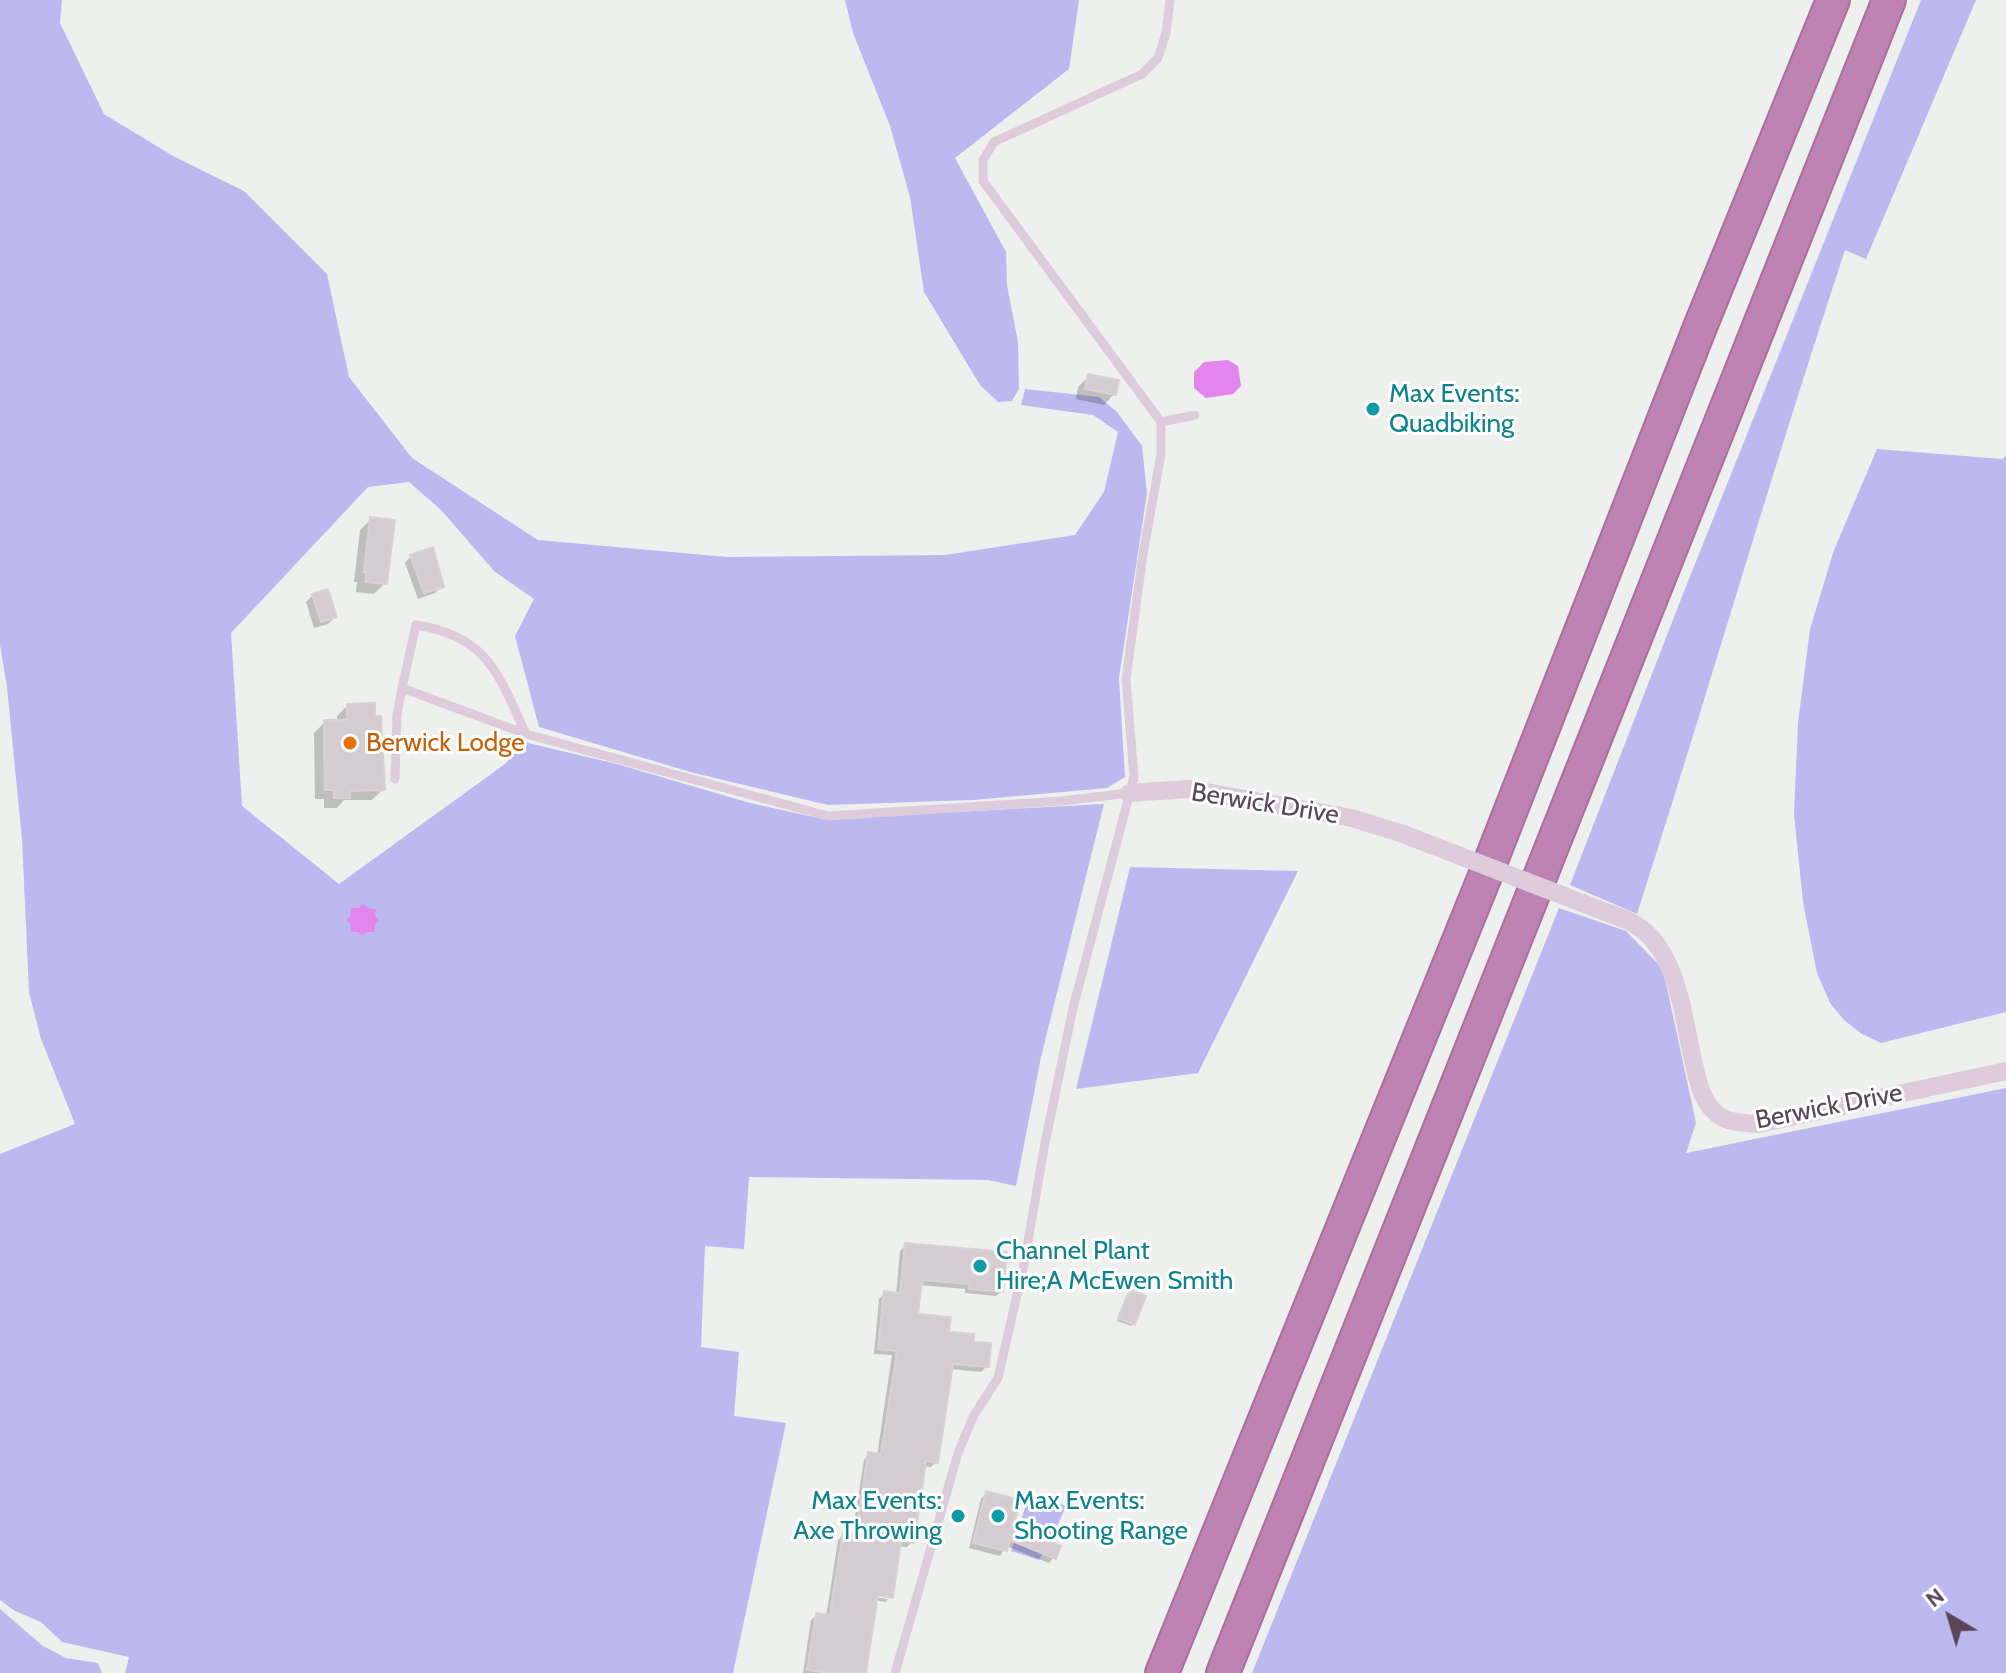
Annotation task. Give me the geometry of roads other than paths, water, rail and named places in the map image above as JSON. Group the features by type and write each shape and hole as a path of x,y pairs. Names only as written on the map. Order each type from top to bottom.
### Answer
{"highway":[{"path":"1162,1673 1485,876 1700,327 1833,0"},
{"path":"1223,1673 1889,0"}],"street":[{"name":"Berwick Drive","path":"1129,793 1189,789 1352,818 1403,834 1642,927 1665,953 1701,1091 1717,1114 1730,1120 1758,1124 2006,1071"}],"lane":[{"path":"895,1673 958,1453 974,1415 998,1378 1024,1264 1073,1008 1134,777 1126,679 1163,442 1161,422 983,181 983,160 994,142 1142,74 1158,58 1166,33 1170,0"},
{"path":"1161,422 1195,415"},
{"path":"395,779 397,715 416,625 463,637 487,659 526,734"},
{"name":"Berwick Drive","path":"402,688 526,734 828,816 1074,801 1129,793"}],"place":[{"name":"Max Events: Quadbiking","path":"1373,409"},
{"name":"Berwick Lodge","path":"350,743"},
{"name":"Channel Plant Hire;A McEwen Smith","path":"980,1266"},
{"name":"Max Events: Axe Throwing","path":"958,1516"},
{"name":"Max Events: Shooting Range","path":"998,1516"}]}
